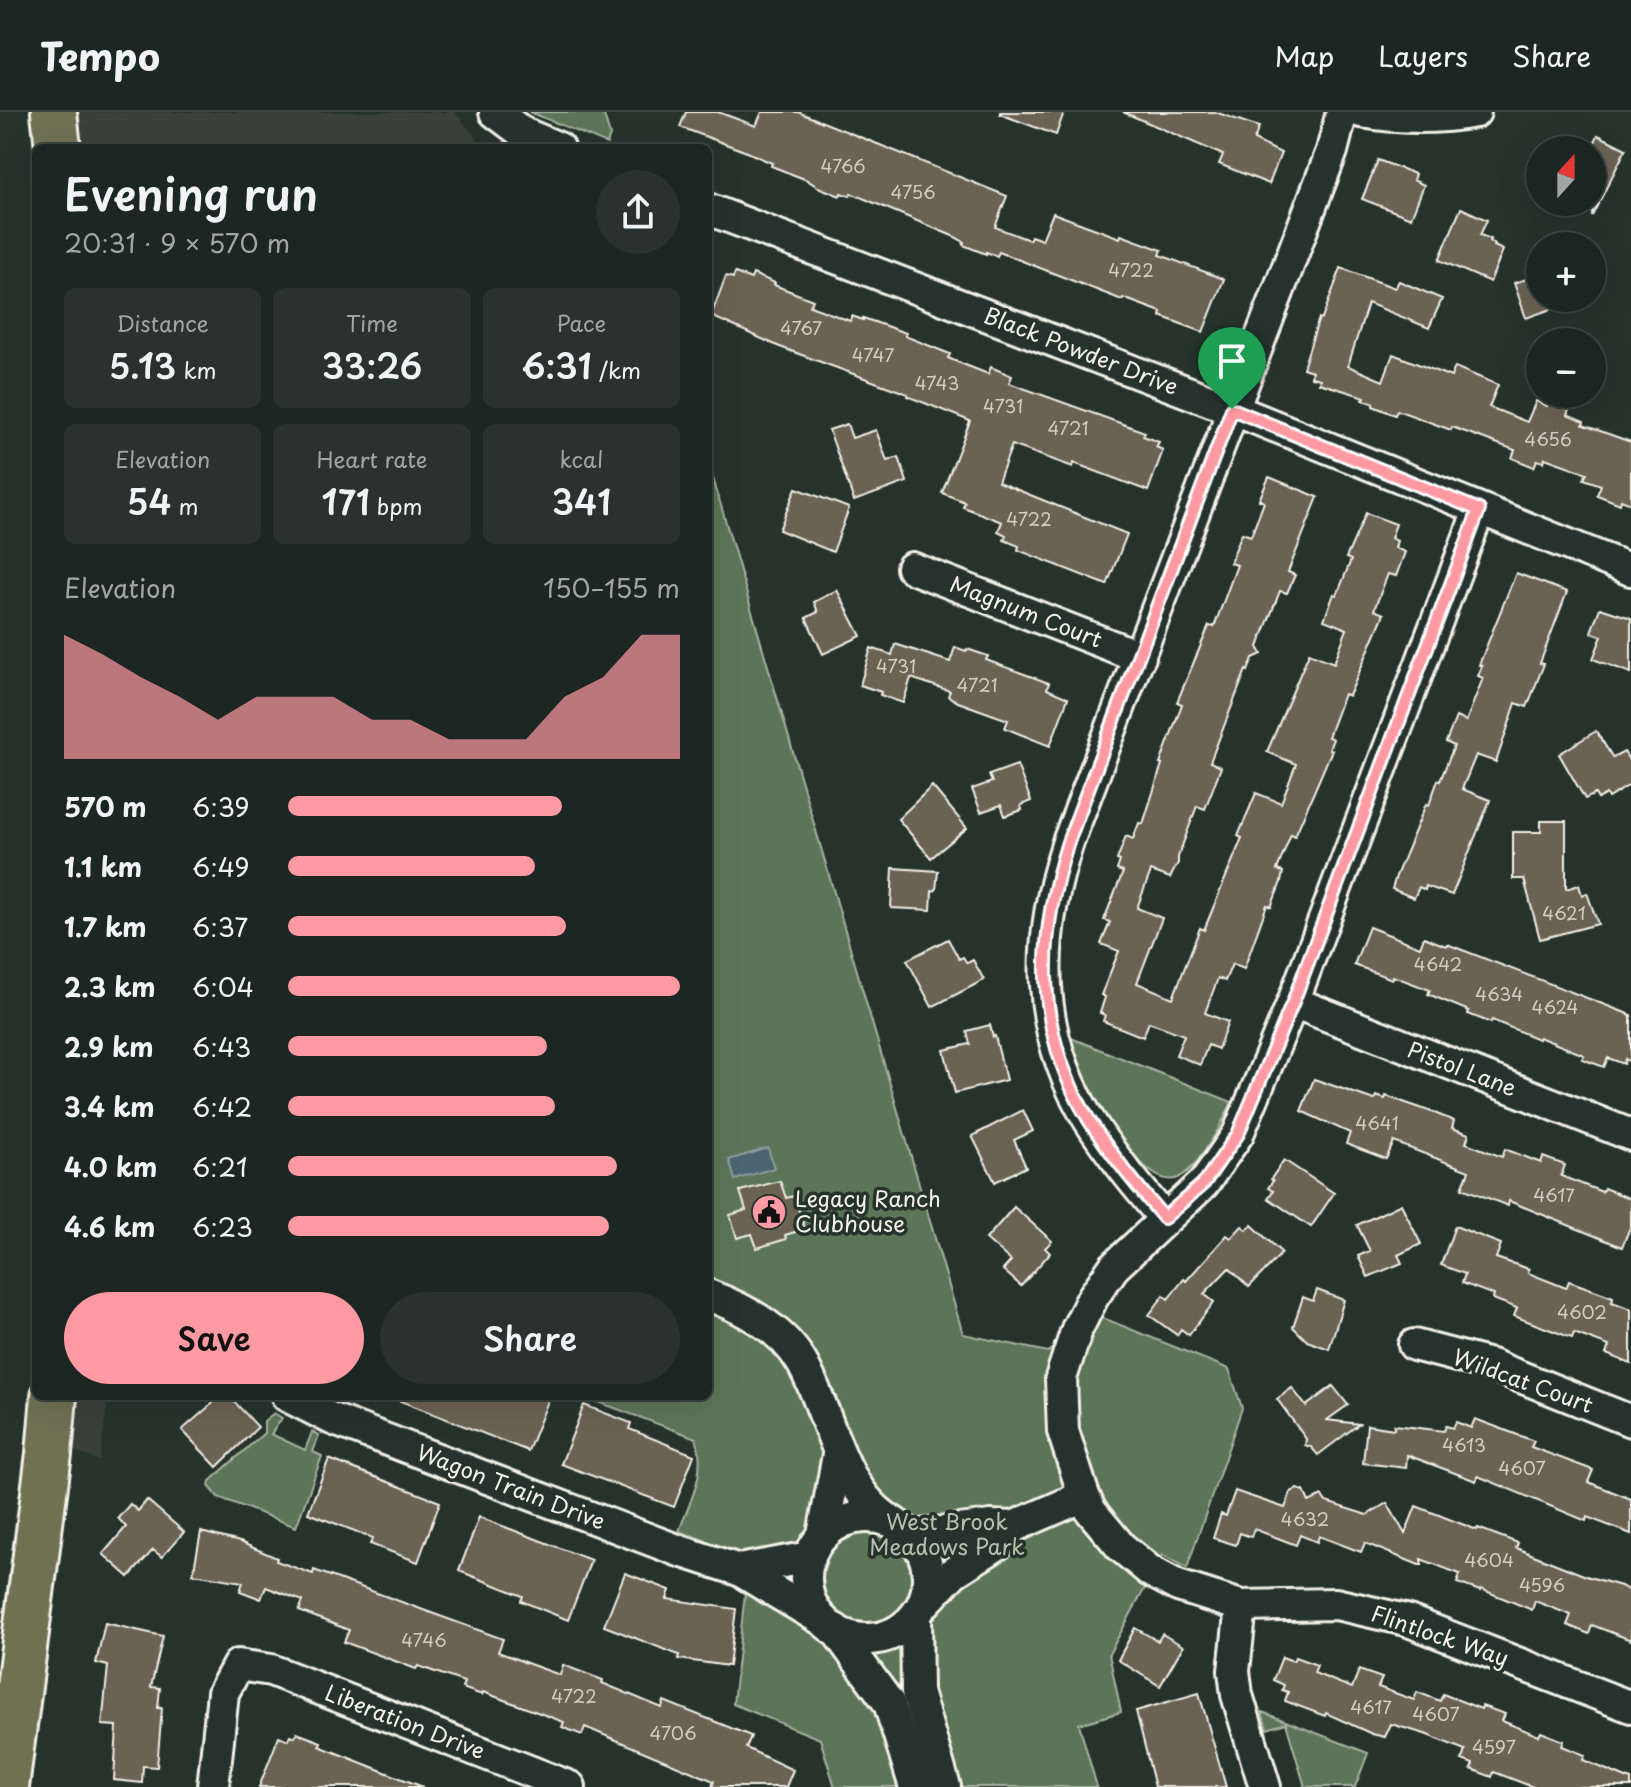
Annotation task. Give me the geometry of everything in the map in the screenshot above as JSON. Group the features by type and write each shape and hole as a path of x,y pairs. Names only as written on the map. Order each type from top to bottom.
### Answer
{"highway":[{"path":"54,112 58,144"},
{"path":"6,1787 54,1400"}],"street":[{"path":"495,112 523,133 549,144"},
{"path":"1164,1218 1103,1141 1076,1097 1057,1045 1045,974 1047,927 1058,872 1332,151 1342,112"},
{"path":"1361,112 1383,116 1441,117 1475,112"},
{"name":"Black Powder Drive","path":"712,211 1232,409 1631,570"},
{"name":"Flintlock Way","path":"1479,510 1293,1002 1238,1134 1204,1183 1114,1267 1093,1297 1077,1329 1061,1378 1063,1431 1091,1511 1121,1547 1150,1571 1178,1586 1241,1606 1336,1604 1371,1610 1406,1620 1631,1707"},
{"name":"Magnum Court","path":"912,568 1140,657"},
{"name":"Pistol Lane","path":"1293,1002 1631,1135"},
{"path":"712,1297 751,1314 769,1327 801,1361 838,1455 882,1516 902,1529 923,1552 928,1570 928,1589 919,1611 917,1692 945,1787"},
{"name":"Wildcat Court","path":"1414,1345 1491,1365 1631,1421"},
{"name":"Wagon Train Drive","path":"295,1400 332,1419 677,1550 739,1570 830,1625"},
{"path":"838,1455 806,1574 808,1591 814,1607 889,1703 915,1787"},
{"path":"830,1625 852,1637 870,1639 887,1636 903,1627 954,1572 998,1544 1013,1527 1084,1496"},
{"path":"816,1546 838,1524 855,1518 874,1517 902,1529 1013,1527"},
{"name":"Wagon Train Drive","path":"739,1570 816,1546"},
{"path":"1241,1606 1234,1671 1237,1695 1265,1787"},
{"name":"Liberation Drive","path":"213,1787 223,1693 238,1665 271,1670 570,1787"}],"shaded area":[{"path":"79,112 455,112 479,144 82,144"},
{"path":"77,1400 108,1400 100,1461 72,1450"}],"green space":[{"path":"530,112 603,112 610,135 607,144"},
{"name":"West Brook Meadows Park","path":"712,475 963,1334 1048,1352 1101,1317 1229,1369 1242,1408 1187,1568 1163,1555 1109,1654 1121,1712 1079,1724 1097,1787 835,1787 820,1739 733,1704 749,1556 679,1531 699,1474 696,1438 593,1400 712,1400"},
{"path":"1071,1038 1232,1102 1210,1144 1186,1173 1178,1178 1166,1179 1139,1161 1095,1096"},
{"path":"274,1413 282,1418 271,1434 305,1450 312,1432 319,1435 313,1452 322,1456 296,1527 218,1497 209,1486 210,1481 264,1433 264,1421"},
{"path":"1262,1712 1368,1753 1355,1787 1305,1787 1286,1723 1267,1729"}],"water":[{"path":"768,1148 774,1168 735,1180 729,1160"}],"building":[{"path":"686,112 718,112 756,126 762,112 798,112 1007,196 995,227 1029,240 1031,236 1042,240 1053,213 1162,250 1160,255 1224,279 1203,332 1160,316 1161,312 999,252 997,256 986,254 963,245 964,242 955,237 851,193 850,196 841,193 840,196 818,187 747,152 680,127"},
{"path":"1000,112 1064,112 1056,135"},
{"path":"1123,112 1215,112 1259,127 1254,140 1281,153 1269,184 1219,164 1223,155"},
{"path":"1606,139 1626,149 1606,188"},
{"path":"1378,160 1415,174 1413,180 1424,185 1411,218 1362,199"},
{"path":"1461,208 1487,220 1480,235 1491,239 1494,246 1503,250 1490,282 1439,260"},
{"path":"1341,268 1395,288 1399,281 1442,299 1429,328 1368,303 1348,366 1383,381 1393,354 1451,377 1455,367 1498,385 1489,407 1527,422 1533,408 1569,410 1567,415 1584,422 1583,425 1631,442 1631,504 1621,500 1620,504 1597,495 1601,485 1584,479 1587,473 1545,458 1544,462 1537,460 1534,467 1512,458 1515,450 1397,410 1395,415 1363,400 1365,397 1319,383 1320,379 1311,377 1312,371 1303,368 1319,318 1322,319"},
{"path":"735,273 751,279 753,274 813,300 810,306 850,321 852,316 863,318 906,333 905,336 950,354 948,358 988,374 991,367 1012,376 1009,383 1145,432 1143,436 1159,442 1156,447 1163,450 1148,491 1074,463 1073,467 1012,445 998,482 1127,534 1107,585 1018,550 1019,546 1004,540 1006,535 998,531 1002,522 963,507 965,502 942,493 970,421 908,394 780,347 712,316 726,276 733,278"},
{"path":"1526,279 1526,312 1543,312 1526,318 1514,283"},
{"path":"847,424 852,438 876,430 887,461 899,457 907,482 854,501 829,430"},
{"path":"1269,477 1318,497 1288,572 1295,575 1287,593 1280,591 1258,647 1262,654 1253,658 1246,670 1210,762 1221,767 1205,809 1197,806 1170,878 1151,871 1137,908 1162,918 1137,983 1173,998 1200,928 1204,930 1242,838 1238,836 1256,793 1281,803 1296,764 1267,752 1309,653 1334,663 1347,629 1324,620 1351,560 1346,558 1366,513 1396,524 1391,538 1397,541 1395,548 1405,552 1396,576 1388,574 1374,610 1384,614 1349,696 1344,694 1328,737 1333,739 1329,749 1332,750 1295,836 1291,834 1277,870 1283,872 1281,882 1271,907 1267,905 1244,969 1232,964 1225,981 1218,978 1205,1013 1228,1022 1218,1049 1208,1045 1200,1065 1176,1055 1184,1035 1149,1022 1143,1037 1103,1021 1105,1015 1100,1013 1105,997 1101,995 1119,951 1101,944 1110,922 1104,920 1123,872 1117,870 1120,861 1117,860 1126,836 1133,839 1139,823 1143,824 1182,704 1177,702 1209,626 1214,627 1237,565 1230,563 1242,533 1251,536 1264,502 1259,500"},
{"path":"796,488 849,508 833,552 779,530"},
{"path":"1516,573 1567,592 1527,707 1516,703 1496,762 1476,755 1462,789 1490,800 1452,895 1426,886 1425,890 1419,887 1414,898 1392,889 1396,876 1454,746 1446,742 1456,717 1466,721 1483,678 1478,676 1482,666 1479,665"},
{"path":"837,590 861,636 823,654 806,618 818,612 814,602"},
{"path":"1600,608 1631,618 1631,673 1593,659 1602,636 1591,632"},
{"path":"895,644 950,662 955,647 967,649 988,656 986,660 1049,683 1047,689 1068,698 1050,746 1005,728 1008,720 958,702 948,696 950,691 911,678 903,703 860,685 871,648 892,655"},
{"path":"1596,731 1613,758 1624,752 1631,763 1631,784 1608,798 1606,794 1598,799 1595,794 1585,799 1559,754"},
{"path":"1017,765 1031,801 1021,805 1022,810 1005,816 1001,805 981,812 972,789 992,782 989,775"},
{"path":"932,786 967,828 931,858 898,819"},
{"path":"1541,821 1566,821 1566,889 1579,885 1582,895 1587,893 1598,924 1540,939 1524,879 1513,879 1513,832 1541,832"},
{"path":"893,868 938,871 931,910 891,908"},
{"path":"1369,927 1420,947 1424,937 1447,944 1631,1015 1631,1062 1625,1059 1624,1064 1608,1058 1604,1067 1582,1059 1584,1055 1539,1037 1468,1014 1469,1011 1428,994 1430,990 1354,965"},
{"path":"948,939 959,959 963,957 967,963 973,960 984,980 932,1007 907,960"},
{"path":"990,1025 1006,1080 955,1093 944,1050 970,1044 967,1031"},
{"path":"1314,1079 1374,1100 1376,1096 1385,1099 1386,1096 1432,1112 1454,1121 1452,1128 1469,1134 1466,1143 1502,1157 1505,1149 1541,1163 1543,1157 1565,1165 1561,1176 1602,1192 1604,1188 1631,1199 1631,1225 1622,1247 1509,1201 1508,1206 1462,1188 1469,1171 1394,1142 1386,1159 1346,1144 1350,1133 1301,1111"},
{"path":"1023,1110 1033,1131 1014,1140 1026,1167 995,1182 972,1136"},
{"path":"1284,1160 1334,1193 1311,1227 1268,1198 1273,1191 1268,1188 1273,1181 1271,1179"},
{"name":"Legacy Ranch Clubhouse","path":"780,1181 786,1198 794,1196 805,1229 757,1248 752,1234 737,1238 730,1215 746,1210 740,1191"},
{"path":"1401,1204 1421,1244 1398,1255 1402,1263 1368,1277 1358,1256 1370,1251 1357,1225"},
{"path":"1014,1207 1052,1241 1045,1248 1050,1253 1021,1286 1003,1270 1011,1261 986,1239"},
{"path":"1252,1225 1282,1253 1249,1287 1229,1268 1204,1294 1214,1302 1189,1335 1181,1329 1177,1335 1149,1315 1164,1295 1168,1299 1227,1235 1231,1238 1242,1226 1247,1230"},
{"path":"1455,1226 1501,1244 1496,1258 1529,1269 1528,1273 1566,1288 1569,1281 1613,1297 1612,1302 1631,1309 1631,1364 1606,1354 1609,1346 1574,1333 1572,1338 1514,1316 1517,1308 1462,1283 1465,1274 1441,1265"},
{"path":"1317,1290 1344,1300 1329,1349 1307,1341 1293,1327 1303,1297 1313,1301"},
{"path":"1333,1386 1348,1405 1327,1420 1359,1424 1318,1455 1305,1445 1306,1439 1277,1399 1292,1388 1306,1406"},
{"path":"216,1400 233,1400 258,1427 217,1467 182,1430"},
{"path":"398,1400 548,1400 528,1451"},
{"path":"584,1405 631,1423 629,1429 694,1455 674,1507 561,1464"},
{"path":"1475,1419 1534,1441 1531,1447 1593,1470 1588,1482 1631,1499 1631,1534 1587,1517 1586,1521 1478,1476 1476,1481 1407,1455 1406,1468 1363,1463 1367,1425 1444,1431 1446,1426 1453,1428 1456,1422 1471,1428"},
{"path":"329,1459 440,1502 418,1562 370,1544 373,1538 308,1513"},
{"path":"1297,1489 1304,1491 1309,1502 1322,1496 1326,1502 1367,1515 1387,1503 1405,1534 1416,1506 1518,1543 1516,1548 1586,1576 1621,1586 1631,1592 1631,1640 1592,1625 1589,1634 1567,1625 1571,1615 1535,1601 1532,1610 1481,1589 1457,1583 1460,1574 1421,1559 1422,1565 1419,1565 1365,1543 1361,1552 1319,1536 1317,1542 1300,1535 1296,1545 1254,1529 1251,1537 1240,1533 1236,1545 1213,1538 1221,1514 1226,1516 1235,1491 1285,1508 1291,1492"},
{"path":"147,1500 184,1532 162,1557 153,1550 129,1577 103,1554 126,1527 118,1518 130,1504 138,1511"},
{"path":"479,1517 591,1560 568,1620 521,1601 523,1596 459,1571"},
{"path":"201,1532 240,1542 277,1558 276,1561 313,1574 314,1570 503,1639 498,1652 532,1665 560,1675 563,1665 662,1708 664,1701 751,1736 746,1748 793,1770 786,1787 712,1787 714,1781 585,1727 582,1735 562,1727 564,1722 483,1692 482,1695 462,1688 464,1682 418,1666 416,1669 344,1642 349,1630 299,1611 303,1601 266,1587 261,1599 240,1591 243,1582 193,1574"},
{"path":"625,1573 670,1590 667,1599 736,1609 729,1666 678,1659 679,1655 604,1626"},
{"path":"105,1623 163,1636 151,1687 160,1688 158,1708 162,1708 157,1767 143,1766 142,1783 114,1780 117,1726 102,1725 108,1666 96,1663"},
{"path":"1135,1628 1158,1641 1162,1634 1183,1646 1160,1686 1118,1660"},
{"path":"1282,1657 1293,1661 1295,1657 1317,1665 1314,1673 1352,1688 1359,1670 1382,1678 1378,1687 1414,1700 1417,1692 1440,1701 1443,1694 1481,1709 1482,1706 1505,1714 1502,1721 1539,1736 1541,1732 1564,1741 1562,1746 1585,1755 1583,1760 1631,1780 1631,1787 1533,1787 1494,1772 1492,1777 1471,1769 1473,1764 1462,1760 1465,1750 1425,1734 1391,1724 1385,1737 1372,1734 1326,1713 1325,1716 1285,1701 1288,1692 1282,1690 1284,1685 1273,1680"},
{"path":"1199,1693 1226,1787 1155,1787 1136,1711"},
{"path":"297,1733 321,1742 319,1746 423,1787 259,1787 279,1736 288,1740 290,1735 295,1737"}],"place":[{"name":"Legacy Ranch Clubhouse","path":"769,1212"}],"route":[{"path":"1232,409 1479,510 1270,1062 1238,1134 1204,1183 1164,1218 1103,1141 1076,1097 1051,1021 1044,951 1051,903 1068,842 1232,409"}]}
